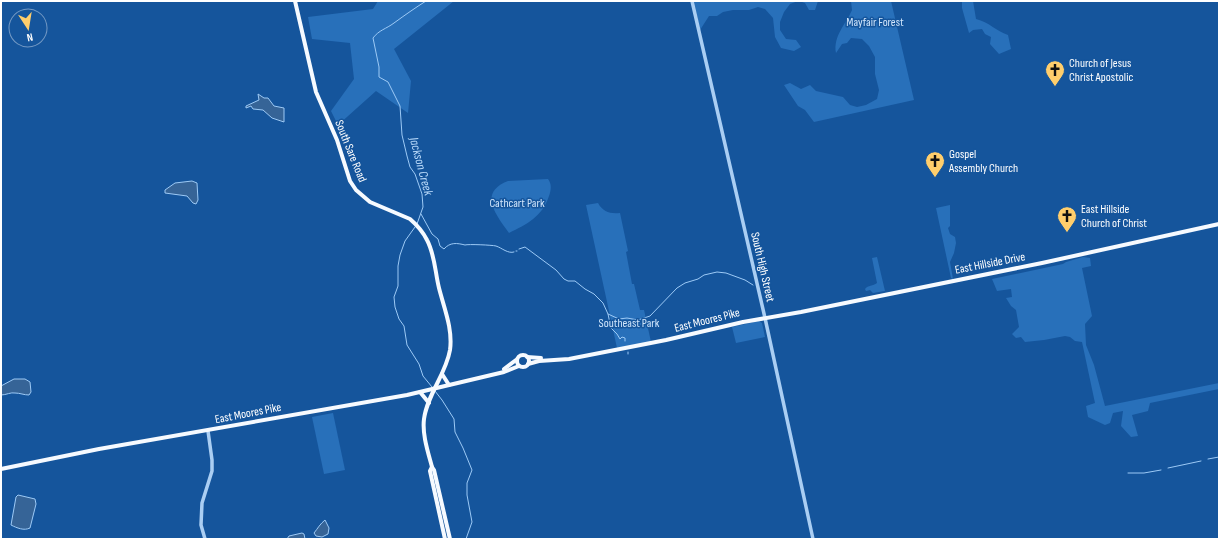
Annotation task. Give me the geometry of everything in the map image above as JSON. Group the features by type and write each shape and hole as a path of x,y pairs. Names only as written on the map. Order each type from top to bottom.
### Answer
{"main road":[{"name":"South Sare Road","path":"295,1 316,92 337,140 350,181 356,190 370,202 410,219 426,238 431,250 450,329 451,344 450,352 442,374 432,395 424,418 424,426 432,467 430,471 442,516"},
{"name":"East Hillside Drive","path":"765,318 1042,263 1219,224"},
{"name":"East Moores Pike","path":"528,364 588,356 765,318"},
{"path":"520,355 527,357 529,361 528,364 524,367 519,366 516,360 520,355"},
{"name":"East Moores Pike","path":"527,357 560,360"},
{"name":"East Moores Pike","path":"499,373 516,360"},
{"name":"East Moores Pike","path":"1,469 98,449 208,431 420,392 504,372 519,366"},
{"path":"442,374 449,385"},
{"path":"420,392 429,403"},
{"path":"442,516 445,539"},
{"path":"442,516 450,539"}],"street":[{"name":"South High Street","path":"692,1 765,318 812,539"},
{"path":"205,539 201,525 202,503 212,471 208,431"}],"green space":[{"path":"378,1 454,1 394,49 411,81 408,113 376,91 338,125 331,111 354,79 350,43 312,39 308,17 373,9"},
{"path":"694,1 798,1 790,4 784,12 780,22 780,30 786,39 796,40 801,47 794,51 781,48 775,37 773,18 765,9 758,7 749,10 733,10 723,12 717,16 709,16 700,30"},
{"name":"Mayfair Forest","path":"799,1 818,1 815,10 809,10 805,3"},
{"name":"Mayfair Forest","path":"851,1 891,1 914,100 814,122 805,110 798,106 784,85 790,83 801,89 810,85 816,91 843,97 850,105 857,107 866,105 877,99 879,90 875,74 875,57 869,46 862,39 851,38 847,43 842,44 836,53 836,41 852,10"},
{"path":"962,1 973,1 976,19 985,22 1008,35 1011,49 999,54 990,44 991,37 985,34 982,29 973,30 969,33 962,8"},
{"name":"Cathcart Park","path":"548,179 551,185 549,196 538,215 528,223 509,233 499,219 492,205 493,192 499,186 508,181"},
{"name":"Southeast Park","path":"598,203 607,212 620,213 628,251 626,252 632,284 634,284 640,310 644,310 651,342 617,348 586,205"},
{"path":"950,205 950,226 948,228 950,234 955,237 956,243 950,262 953,279 951,278 936,208"},
{"path":"877,257 885,291 873,293 870,290 866,291 865,289 877,283 872,258"},
{"path":"1083,257 1090,258 1091,266 1082,268 1092,316 1085,324 1086,345 1094,365 1105,406 1219,383 1219,389 1150,403 1148,411 1132,415 1138,436 1131,437 1121,426 1123,411 1113,413 1110,423 1105,425 1088,417 1086,406 1095,403 1082,342 1075,341 1070,337 1065,336 1025,342 1021,337 1016,338 1012,334 1019,327 1016,310 1011,306 1006,298 1012,297 1011,289 997,291 992,279 1063,264"},
{"path":"759,321 762,323 765,337 736,343 732,327"},
{"path":"333,413 345,470 324,474 312,417"}],"shaded area":[{"path":"258,94 264,98 268,98 274,106 284,108 284,122 272,118 263,110 253,109 251,106 246,108 246,106 259,100"},
{"path":"192,181 197,183 198,200 196,204 193,203 187,196 165,193 165,190 175,183"},
{"path":"14,379 25,379 30,382 31,392 29,395 13,393 1,395 1,386"},
{"path":"18,495 35,499 36,504 30,528 28,529 20,529 11,525 16,497"},
{"path":"325,520 329,528 328,534 322,537 316,536 314,533"},
{"path":"302,533 304,534 305,539 287,539 289,536"}],"waterway":[{"name":"Jackson Creek","path":"417,224 423,207 422,194 415,174 410,167 407,156 402,135 400,106 388,82 379,77 379,67 373,38 380,31 426,1"},
{"path":"421,214 432,234 438,239 440,246 444,249 451,244 456,244 494,246 507,252 514,252"},
{"name":"Jackson Creek","path":"415,227 405,241 400,255 398,266 398,286 394,297 395,307 399,319 404,326 407,345 419,364 423,376 432,387"},
{"path":"519,249 525,247 556,270 564,279 568,281 575,281 594,294 603,303 608,314 611,328 620,339 622,337 625,338 625,341"},
{"path":"608,314 619,319 627,318 638,320 650,316 677,288 704,275 717,272 726,273 745,280 753,285"},
{"name":"Jackson Creek","path":"435,391 454,419 455,432 472,470 467,483 467,495 472,522 466,539"},
{"path":"1208,459 1219,457"},
{"path":"1168,468 1201,461"},
{"path":"1128,473 1144,473 1161,470"}],"place":[{"name":"Church of Jesus Christ Apostolic","path":"1055,87"},
{"name":"Gospel Assembly Church","path":"935,178"},
{"name":"East Hillside Church of Christ","path":"1067,233"}]}
